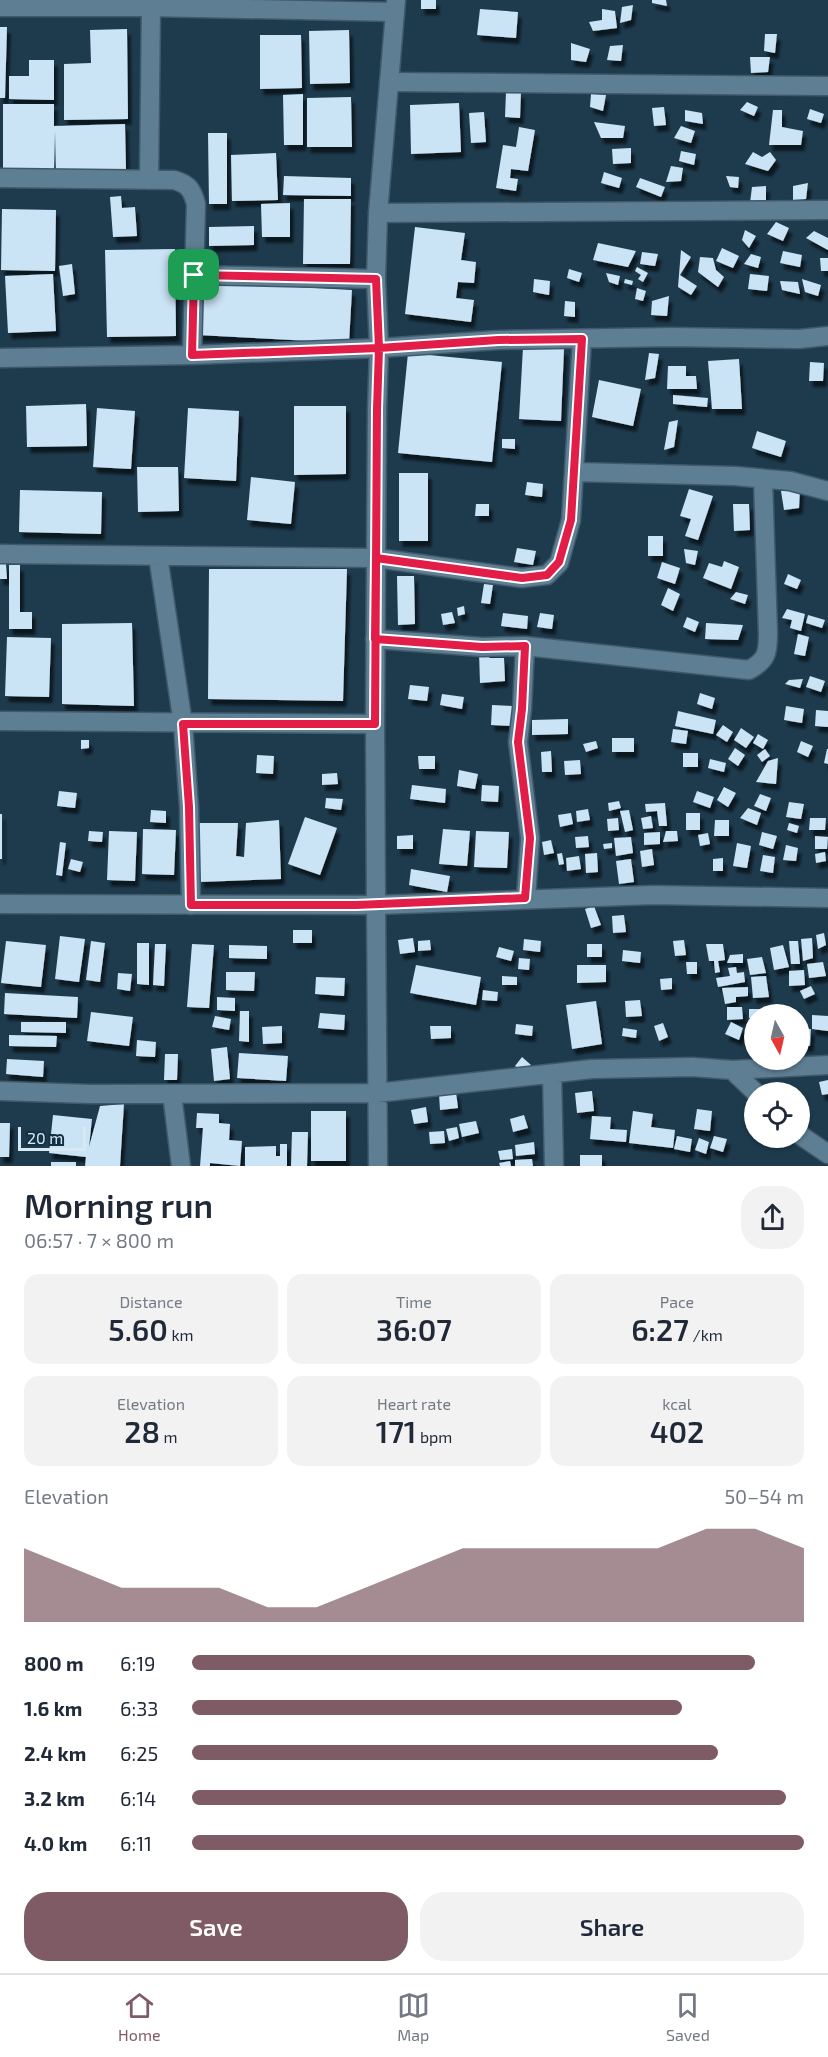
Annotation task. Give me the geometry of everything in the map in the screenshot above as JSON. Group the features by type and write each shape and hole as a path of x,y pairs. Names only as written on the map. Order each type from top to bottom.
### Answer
{"street":[{"path":"0,7 396,6 378,213 376,279 379,348 375,639 378,1166"},
{"path":"149,180 151,7"},
{"path":"389,82 828,86"},
{"path":"0,178 174,180 185,183 192,190 196,204 192,355"},
{"path":"378,213 828,210"},
{"path":"194,275 376,279"},
{"path":"0,358 192,355 379,348 498,340 672,337 799,339 828,336"},
{"path":"0,554 376,558 522,578 547,575 559,562 571,520 582,339"},
{"path":"574,472 790,481 828,491"},
{"path":"375,639 482,647 525,646 749,670 761,663 768,651 763,479"},
{"path":"158,556 183,724 189,807 191,905"},
{"path":"525,646 518,742 530,838 525,898"},
{"path":"0,721 375,724"},
{"path":"0,904 376,905 652,895 828,898"},
{"path":"0,1092 377,1093 603,1069 693,1067 732,1070 828,1065"},
{"path":"732,1070 745,1082"},
{"path":"552,1074 555,1166"},
{"path":"172,1094 181,1166"},
{"path":"810,1142 828,1154"}],"building":[{"path":"421,0 436,0 436,9 421,9"},
{"path":"652,0 666,0 667,6 652,3"},
{"path":"633,5 631,20 620,23 622,7"},
{"path":"480,9 518,12 516,38 477,35"},
{"path":"602,9 615,11 617,28 593,31 589,22 602,20"},
{"path":"0,27 7,27 5,98 0,98"},
{"path":"127,29 128,119 64,120 64,64 91,63 90,30"},
{"path":"349,30 350,83 310,84 309,31"},
{"path":"765,34 777,34 775,53 764,51"},
{"path":"260,35 301,35 302,88 260,89"},
{"path":"571,43 590,49 586,62 571,60"},
{"path":"623,45 621,61 607,60 610,46"},
{"path":"750,57 770,57 768,72 751,73"},
{"path":"29,60 54,60 54,100 9,99 9,76 29,76"},
{"path":"506,92 521,92 520,118 505,117"},
{"path":"303,94 303,145 284,145 283,95"},
{"path":"591,94 606,95 603,111 590,107"},
{"path":"351,97 352,147 307,147 307,98"},
{"path":"747,102 758,107 754,116 740,110"},
{"path":"459,103 461,152 411,154 410,105"},
{"path":"3,104 54,104 54,126 125,124 126,169 56,171 55,131 54,170 3,170"},
{"path":"664,107 666,125 654,126 652,108"},
{"path":"810,109 824,114 821,123 807,119"},
{"path":"685,110 702,113 703,124 685,121"},
{"path":"773,110 782,110 782,127 803,131 801,145 769,145"},
{"path":"484,112 486,142 471,143 469,113"},
{"path":"594,122 625,126 623,138 601,138"},
{"path":"681,126 695,131 691,143 674,138"},
{"path":"519,127 535,130 528,171 511,169 510,178 518,179 516,191 496,188 503,145 516,147"},
{"path":"208,133 227,133 227,204 209,204"},
{"path":"631,148 631,163 613,164 612,149"},
{"path":"681,151 696,154 694,165 679,161"},
{"path":"753,152 762,157 770,152 776,160 768,171 745,164"},
{"path":"276,153 278,200 232,201 231,155"},
{"path":"671,166 683,168 681,181 666,182"},
{"path":"604,172 622,178 619,188 601,183"},
{"path":"284,176 351,178 351,196 283,195"},
{"path":"726,176 739,177 738,188 730,187"},
{"path":"640,178 665,187 661,197 636,187"},
{"path":"808,183 806,199 793,200 793,186"},
{"path":"766,186 766,202 750,203 752,187"},
{"path":"121,196 122,208 135,207 137,236 113,237 110,197"},
{"path":"304,199 351,199 350,264 303,264"},
{"path":"290,203 290,237 262,237 261,204"},
{"path":"2,209 56,210 55,271 1,270"},
{"path":"776,222 789,228 783,241 767,234"},
{"path":"254,226 254,245 209,246 209,227"},
{"path":"415,227 465,233 461,260 476,262 474,283 458,282 456,298 474,300 471,322 405,314"},
{"path":"745,230 756,236 749,248 742,240"},
{"path":"814,231 828,238 828,250 806,238"},
{"path":"598,243 636,251 628,267 593,260"},
{"path":"722,248 739,256 733,268 716,261"},
{"path":"175,249 176,336 107,337 105,250"},
{"path":"681,250 691,257 680,275 697,286 691,295 678,287"},
{"path":"783,251 802,255 800,267 780,263"},
{"path":"642,252 658,254 655,266 640,264"},
{"path":"751,254 761,257 758,268 744,264"},
{"path":"700,257 713,258 716,270 724,277 718,287 698,272"},
{"path":"820,258 828,258 828,271 821,271"},
{"path":"72,264 75,294 63,296 59,266"},
{"path":"637,267 648,273 643,282 638,279 641,275 635,271"},
{"path":"569,269 582,273 579,282 567,278"},
{"path":"606,273 620,276 618,285 609,282"},
{"path":"53,274 56,331 8,333 5,276"},
{"path":"750,274 769,276 767,291 748,289"},
{"path":"534,279 550,281 549,295 533,292"},
{"path":"625,279 633,281 632,285 624,283"},
{"path":"802,279 821,285 818,296 805,292"},
{"path":"780,281 798,282 800,294 782,290"},
{"path":"201,282 352,290 349,343 198,335"},
{"path":"637,288 646,291 643,301 635,299"},
{"path":"669,296 667,316 651,315 652,301"},
{"path":"565,301 575,302 575,317 564,316"},
{"path":"523,347 564,349 561,421 519,419"},
{"path":"408,353 502,362 492,462 398,453"},
{"path":"649,353 659,354 655,378 645,380"},
{"path":"739,359 742,409 712,409 708,361"},
{"path":"810,362 824,363 823,381 809,381"},
{"path":"668,366 686,366 686,376 696,376 697,389 667,389"},
{"path":"599,380 641,389 633,426 592,417"},
{"path":"673,395 708,398 707,407 673,404"},
{"path":"86,404 87,446 27,447 26,406"},
{"path":"294,406 346,406 346,474 294,475"},
{"path":"97,408 135,411 131,469 93,467"},
{"path":"188,408 239,411 236,481 184,478"},
{"path":"678,420 674,447 664,450 669,422"},
{"path":"757,431 786,441 781,457 752,448"},
{"path":"502,439 515,439 515,449 502,448"},
{"path":"137,467 178,467 179,511 138,512"},
{"path":"399,473 428,473 428,541 399,541"},
{"path":"251,477 295,482 291,524 247,520"},
{"path":"527,482 543,484 542,497 525,495"},
{"path":"689,489 713,496 698,540 685,536 691,519 680,516"},
{"path":"800,489 799,508 784,510 781,491"},
{"path":"20,490 102,492 101,534 19,532"},
{"path":"476,504 489,504 489,516 475,516"},
{"path":"733,504 749,504 750,530 734,531"},
{"path":"648,536 663,536 663,556 648,556"},
{"path":"517,548 536,551 533,565 514,562"},
{"path":"684,549 698,551 695,565 686,563"},
{"path":"724,561 739,567 731,589 703,578 709,563 722,567"},
{"path":"662,562 680,568 675,584 657,578"},
{"path":"0,564 6,564 7,579 0,579"},
{"path":"9,565 20,565 20,612 32,612 32,629 9,629"},
{"path":"209,569 347,569 343,701 208,699"},
{"path":"788,574 801,580 797,589 784,584"},
{"path":"397,576 414,576 415,624 398,625"},
{"path":"484,584 493,585 490,604 481,603"},
{"path":"668,588 680,594 673,611 661,605"},
{"path":"736,592 748,595 745,604 730,599"},
{"path":"464,606 465,614 458,616 457,608"},
{"path":"787,609 805,614 801,631 790,628 792,620 782,618"},
{"path":"452,612 455,623 443,625 441,614"},
{"path":"503,613 528,616 527,629 501,626"},
{"path":"540,613 554,615 552,629 537,627"},
{"path":"808,615 825,620 822,628 806,623"},
{"path":"687,617 699,622 695,632 683,627"},
{"path":"132,623 134,706 62,704 62,624"},
{"path":"706,623 743,625 738,640 705,639"},
{"path":"798,634 809,637 805,656 794,654"},
{"path":"7,637 51,638 49,697 5,696"},
{"path":"492,651 489,658 504,658 505,681 480,683 479,652"},
{"path":"810,676 825,681 821,692 806,687"},
{"path":"803,679 800,688 785,684 789,680"},
{"path":"410,685 429,687 427,701 408,699"},
{"path":"700,693 715,698 712,709 697,704"},
{"path":"442,694 464,697 462,709 440,705"},
{"path":"492,705 513,706 512,726 491,725"},
{"path":"786,706 804,709 802,723 784,720"},
{"path":"816,710 828,711 828,727 815,726"},
{"path":"678,711 716,720 713,734 675,726"},
{"path":"568,719 568,734 532,735 532,720"},
{"path":"723,725 733,732 727,742 716,735"},
{"path":"741,728 754,737 746,748 734,740"},
{"path":"673,729 688,731 686,744 671,742"},
{"path":"758,734 768,740 763,749 753,743"},
{"path":"612,738 634,738 634,752 612,752"},
{"path":"81,740 89,740 89,748 81,749"},
{"path":"596,741 598,748 586,752 583,744"},
{"path":"801,741 813,746 808,757 797,752"},
{"path":"735,748 745,755 738,766 728,759"},
{"path":"765,749 770,756 762,762 757,755"},
{"path":"828,749 828,764 824,763"},
{"path":"551,751 552,772 542,772 541,752"},
{"path":"683,753 698,753 698,767 683,767"},
{"path":"257,755 274,756 273,774 256,773"},
{"path":"418,756 435,756 435,769 419,769"},
{"path":"778,758 776,784 756,782 768,761"},
{"path":"710,759 726,763 724,772 708,768"},
{"path":"580,760 581,774 565,775 564,761"},
{"path":"459,770 478,774 475,789 457,786"},
{"path":"337,773 338,784 322,785 322,774"},
{"path":"412,785 446,789 445,803 410,799"},
{"path":"482,785 499,786 498,802 481,801"},
{"path":"724,787 736,793 728,807 717,800"},
{"path":"59,791 77,793 75,808 57,806"},
{"path":"697,791 714,797 710,808 693,802"},
{"path":"760,794 771,798 766,811 754,806"},
{"path":"326,798 343,799 341,810 325,808"},
{"path":"619,801 621,808 609,811 608,803"},
{"path":"789,802 804,804 801,819 786,817"},
{"path":"665,803 667,826 659,826 657,811 646,812 645,804"},
{"path":"748,808 761,813 757,825 740,818"},
{"path":"588,809 590,820 577,822 576,811"},
{"path":"151,810 166,811 166,823 150,822"},
{"path":"629,810 633,830 625,832 620,811"},
{"path":"571,813 573,824 560,827 558,815"},
{"path":"686,813 700,813 700,830 686,830"},
{"path":"0,814 2,814 2,859 0,859"},
{"path":"651,816 653,828 643,829 641,818"},
{"path":"305,817 337,828 320,875 288,864"},
{"path":"618,818 619,830 608,831 607,819"},
{"path":"810,818 826,818 825,830 809,830"},
{"path":"279,820 281,879 200,882 198,823 238,823 236,856 244,857 246,823"},
{"path":"715,820 729,820 729,836 714,836"},
{"path":"789,823 799,826 797,833 787,830"},
{"path":"143,829 176,830 174,875 142,874"},
{"path":"443,829 470,831 467,866 439,864"},
{"path":"89,831 103,832 102,842 88,841"},
{"path":"109,831 137,832 135,881 107,880"},
{"path":"476,831 509,832 507,868 474,867"},
{"path":"666,831 677,831 678,841 663,842"},
{"path":"660,832 660,844 644,845 644,833"},
{"path":"762,832 777,836 773,849 759,845"},
{"path":"708,833 710,844 700,846 698,835"},
{"path":"413,835 413,849 397,849 397,836"},
{"path":"588,836 589,847 576,848 575,837"},
{"path":"815,836 828,837 827,849 815,849"},
{"path":"631,837 633,853 616,856 614,838"},
{"path":"551,840 554,853 544,855 542,842"},
{"path":"60,842 66,843 62,876 56,875"},
{"path":"612,843 612,848 604,849 603,844"},
{"path":"737,843 751,846 747,868 733,866"},
{"path":"786,845 798,848 796,861 783,860"},
{"path":"652,849 654,865 642,867 640,851"},
{"path":"825,852 826,861 816,863 815,854"},
{"path":"562,853 564,864 559,865 557,854"},
{"path":"597,853 598,872 586,873 585,854"},
{"path":"763,855 775,857 773,873 760,871"},
{"path":"579,856 581,869 567,871 566,858"},
{"path":"723,858 723,871 713,871 713,859"},
{"path":"71,859 83,862 80,872 68,869"},
{"path":"631,859 634,882 619,884 616,861"},
{"path":"411,869 450,876 447,892 409,885"},
{"path":"594,906 601,925 591,928 585,909"},
{"path":"624,915 626,932 613,933 612,916"},
{"path":"293,930 312,930 312,943 293,943"},
{"path":"824,933 826,945 818,949 816,935"},
{"path":"60,936 85,939 79,982 55,979"},
{"path":"413,938 415,952 400,954 398,940"},
{"path":"812,938 813,958 803,961 801,939"},
{"path":"524,939 541,941 540,952 523,950"},
{"path":"430,940 431,950 418,951 418,941"},
{"path":"684,940 686,955 675,956 673,941"},
{"path":"6,941 46,945 41,987 1,983"},
{"path":"91,941 105,943 100,982 86,980"},
{"path":"789,941 798,941 800,964 791,964"},
{"path":"137,943 149,943 149,985 137,984"},
{"path":"155,944 166,944 164,986 153,985"},
{"path":"192,944 214,945 209,1008 187,1007"},
{"path":"587,944 602,944 602,957 587,957"},
{"path":"706,944 723,944 725,960 718,961 720,972 715,973 714,961 709,961"},
{"path":"229,945 267,946 267,959 229,958"},
{"path":"783,945 789,967 774,970 770,948"},
{"path":"499,947 514,951 511,961 496,957"},
{"path":"623,950 641,952 640,963 622,961"},
{"path":"743,954 743,963 727,963 730,955"},
{"path":"762,957 766,973 750,975 747,959"},
{"path":"519,958 530,959 529,970 518,969"},
{"path":"686,962 697,962 697,974 687,974"},
{"path":"823,962 826,976 809,978 807,964"},
{"path":"416,965 481,977 476,1005 410,993"},
{"path":"577,965 606,965 606,982 577,983"},
{"path":"736,967 737,973 744,972 745,982 718,987 716,978 730,976 728,968"},
{"path":"804,970 805,985 789,986 789,971"},
{"path":"226,972 255,972 254,991 226,990"},
{"path":"118,973 132,974 130,991 117,989"},
{"path":"502,976 517,977 517,985 502,985"},
{"path":"766,976 769,997 753,998 751,977"},
{"path":"316,977 345,978 344,996 315,994"},
{"path":"672,978 672,989 661,990 660,979"},
{"path":"811,986 815,994 804,999 800,991"},
{"path":"748,987 748,996 736,997 736,1002 725,1004 722,988"},
{"path":"483,990 498,992 497,1001 482,1000"},
{"path":"5,993 78,997 77,1018 4,1014"},
{"path":"217,997 235,998 235,1011 217,1010"},
{"path":"640,1000 642,1016 626,1017 625,1001"},
{"path":"596,1001 602,1044 572,1049 566,1005"},
{"path":"727,1007 742,1007 743,1019 727,1020"},
{"path":"240,1011 249,1011 249,1042 239,1041"},
{"path":"91,1012 133,1017 129,1046 87,1041"},
{"path":"320,1013 345,1015 344,1030 318,1028"},
{"path":"812,1015 828,1016 828,1031 812,1029"},
{"path":"215,1016 231,1019 229,1030 212,1027"},
{"path":"21,1022 66,1022 66,1033 21,1032"},
{"path":"731,1022 743,1028 739,1040 725,1034"},
{"path":"663,1023 668,1037 659,1041 654,1026"},
{"path":"516,1024 533,1026 532,1036 515,1034"},
{"path":"282,1026 282,1043 263,1044 262,1027"},
{"path":"430,1026 451,1026 451,1038 431,1039"},
{"path":"623,1028 637,1030 636,1038 622,1036"},
{"path":"9,1035 57,1036 56,1047 9,1046"},
{"path":"137,1040 156,1042 155,1057 136,1056"},
{"path":"227,1047 230,1079 214,1081 211,1049"},
{"path":"239,1053 288,1056 286,1081 237,1078"},
{"path":"165,1054 178,1054 177,1080 164,1080"},
{"path":"522,1057 531,1065 524,1073 515,1066"},
{"path":"7,1059 44,1061 43,1077 6,1074"},
{"path":"828,1080 828,1094 822,1095 819,1082"},
{"path":"592,1091 594,1111 577,1113 575,1093"},
{"path":"456,1092 458,1108 440,1110 439,1094"},
{"path":"124,1104 120,1166 85,1166 86,1157 49,1153 53,1115 92,1119 89,1147 100,1106"},
{"path":"426,1107 428,1122 414,1124 411,1110"},
{"path":"697,1109 712,1111 710,1131 694,1129"},
{"path":"311,1111 346,1111 346,1161 311,1161"},
{"path":"633,1111 653,1114 651,1127 675,1130 673,1148 629,1143"},
{"path":"197,1113 219,1114 219,1123 230,1124 229,1140 242,1141 240,1166 210,1163 210,1166 200,1166 203,1128 196,1128"},
{"path":"524,1115 528,1128 513,1132 510,1119"},
{"path":"592,1116 611,1117 610,1129 627,1130 626,1142 590,1139"},
{"path":"476,1121 479,1133 462,1137 459,1124"},
{"path":"0,1123 10,1123 9,1157 0,1157"},
{"path":"457,1127 459,1138 449,1141 446,1129"},
{"path":"444,1131 445,1143 430,1144 429,1132"},
{"path":"292,1132 308,1132 307,1166 291,1166"},
{"path":"677,1136 692,1139 690,1152 674,1149"},
{"path":"714,1136 727,1139 723,1152 710,1148"},
{"path":"699,1138 709,1142 706,1154 695,1150"},
{"path":"534,1142 535,1154 516,1156 515,1145"},
{"path":"280,1144 287,1144 287,1166 245,1166 245,1147 276,1146 276,1156 280,1156"},
{"path":"512,1149 513,1159 500,1160 498,1151"},
{"path":"580,1155 602,1155 602,1166 580,1166"},
{"path":"532,1159 533,1166 515,1166 515,1160"},
{"path":"510,1161 511,1166 500,1166 499,1163"},
{"path":"51,1162 76,1162 76,1166 51,1166"}],"route":[{"path":"194,275 192,355 379,348 498,340 582,339 571,520 559,562 547,575 522,578 376,558 375,639 460,646 525,646 518,742 530,838 525,898 356,905 191,905 189,807 183,724 375,724 375,639 376,483 379,348 376,279 194,275"}]}
